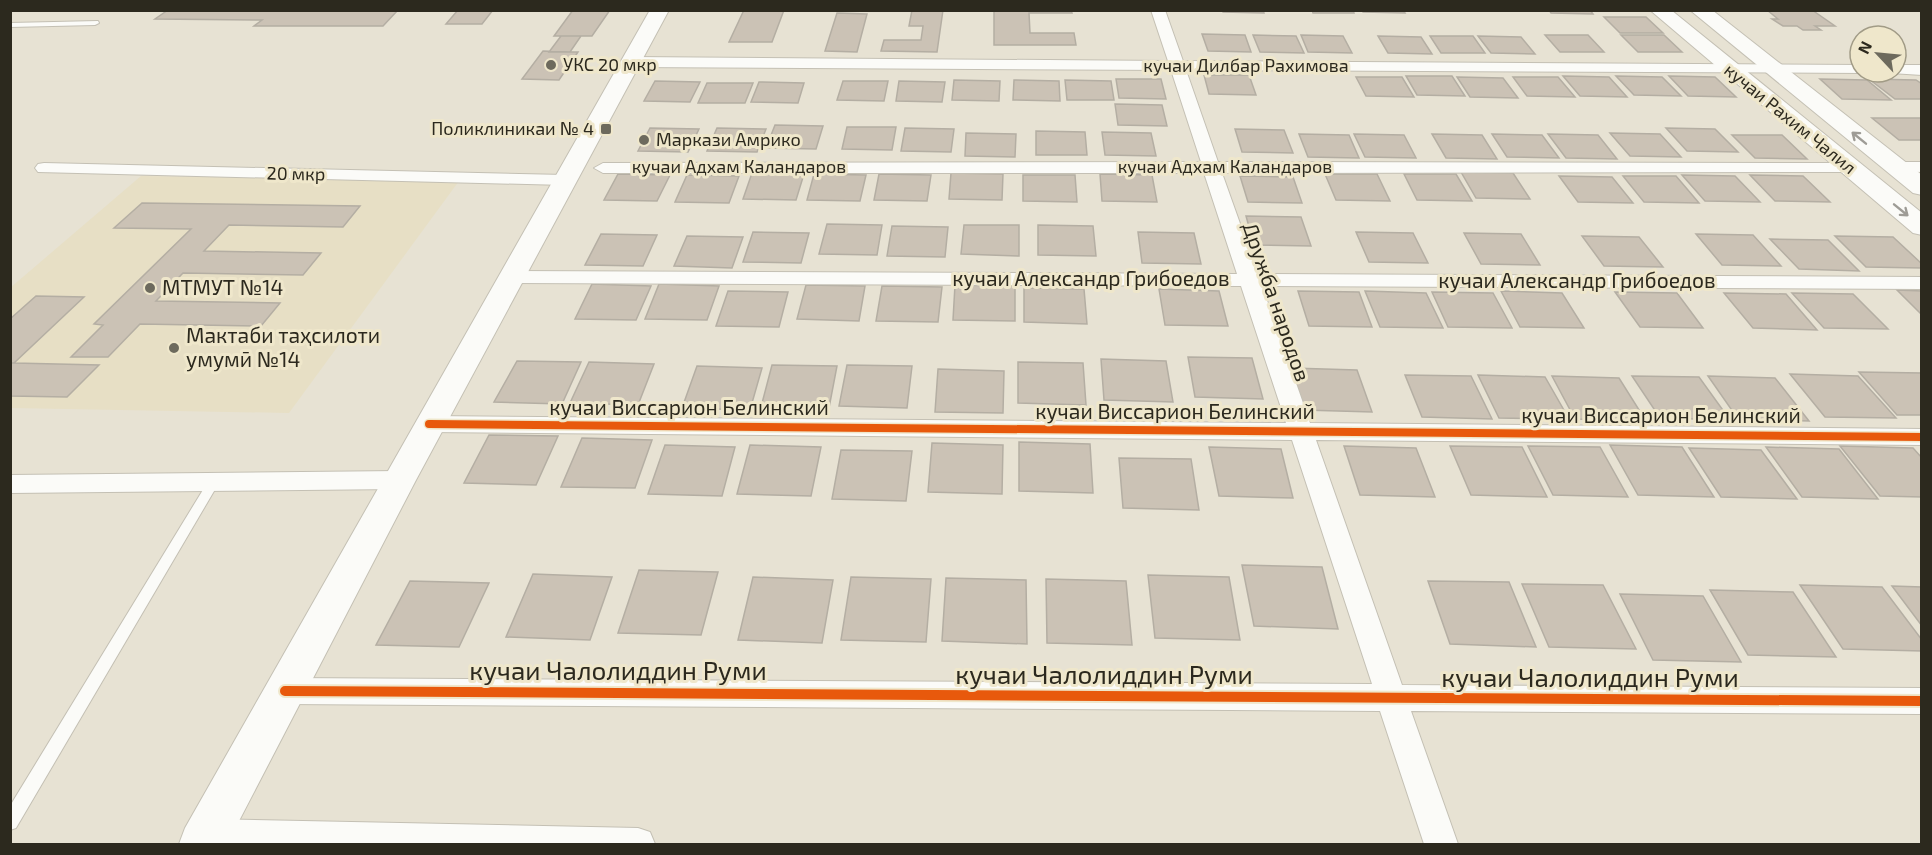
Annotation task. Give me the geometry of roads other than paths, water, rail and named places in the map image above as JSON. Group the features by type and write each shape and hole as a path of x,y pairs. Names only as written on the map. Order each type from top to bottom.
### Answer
{"main road":[{"path":"204,840 429,424 512,277 557,180 632,62 660,10"},
{"name":"кучаи Рахим Чалил","path":"1659,10 1922,227"},
{"name":"кучаи Рахим Чалил","path":"1699,10 1922,188"}],"street":[{"name":"Дружба народов","path":"1158,10 1441,844"},
{"name":"кучаи Дилбар Рахимова","path":"632,62 1848,70"},
{"name":"кучаи Адхам Каландаров","path":"603,168 1848,167"},
{"path":"1894,167 1922,167"},
{"name":"20 мкр","path":"44,168 557,180"},
{"name":"кучаи Александр Грибоедов","path":"512,277 1922,283"},
{"name":"кучаи Виссарион Белинский","path":"429,424 1922,436"},
{"path":"10,484 399,480"},
{"name":"кучаи Чалолиддин Руми","path":"285,691 1922,701"},
{"path":"204,840 638,844"}],"lane":[{"path":"10,25 95,23"},
{"path":"10,822 213,483"}],"place":[{"name":"УКС 20 мкр","path":"551,65"},
{"name":"Поликлиникаи № 4","path":"606,129"},
{"name":"Маркази Амрико","path":"644,140"},
{"name":"МТМУТ №14","path":"150,288"},
{"name":"Мактаби таҳсилоти умумӣ №14","path":"174,348"}]}
